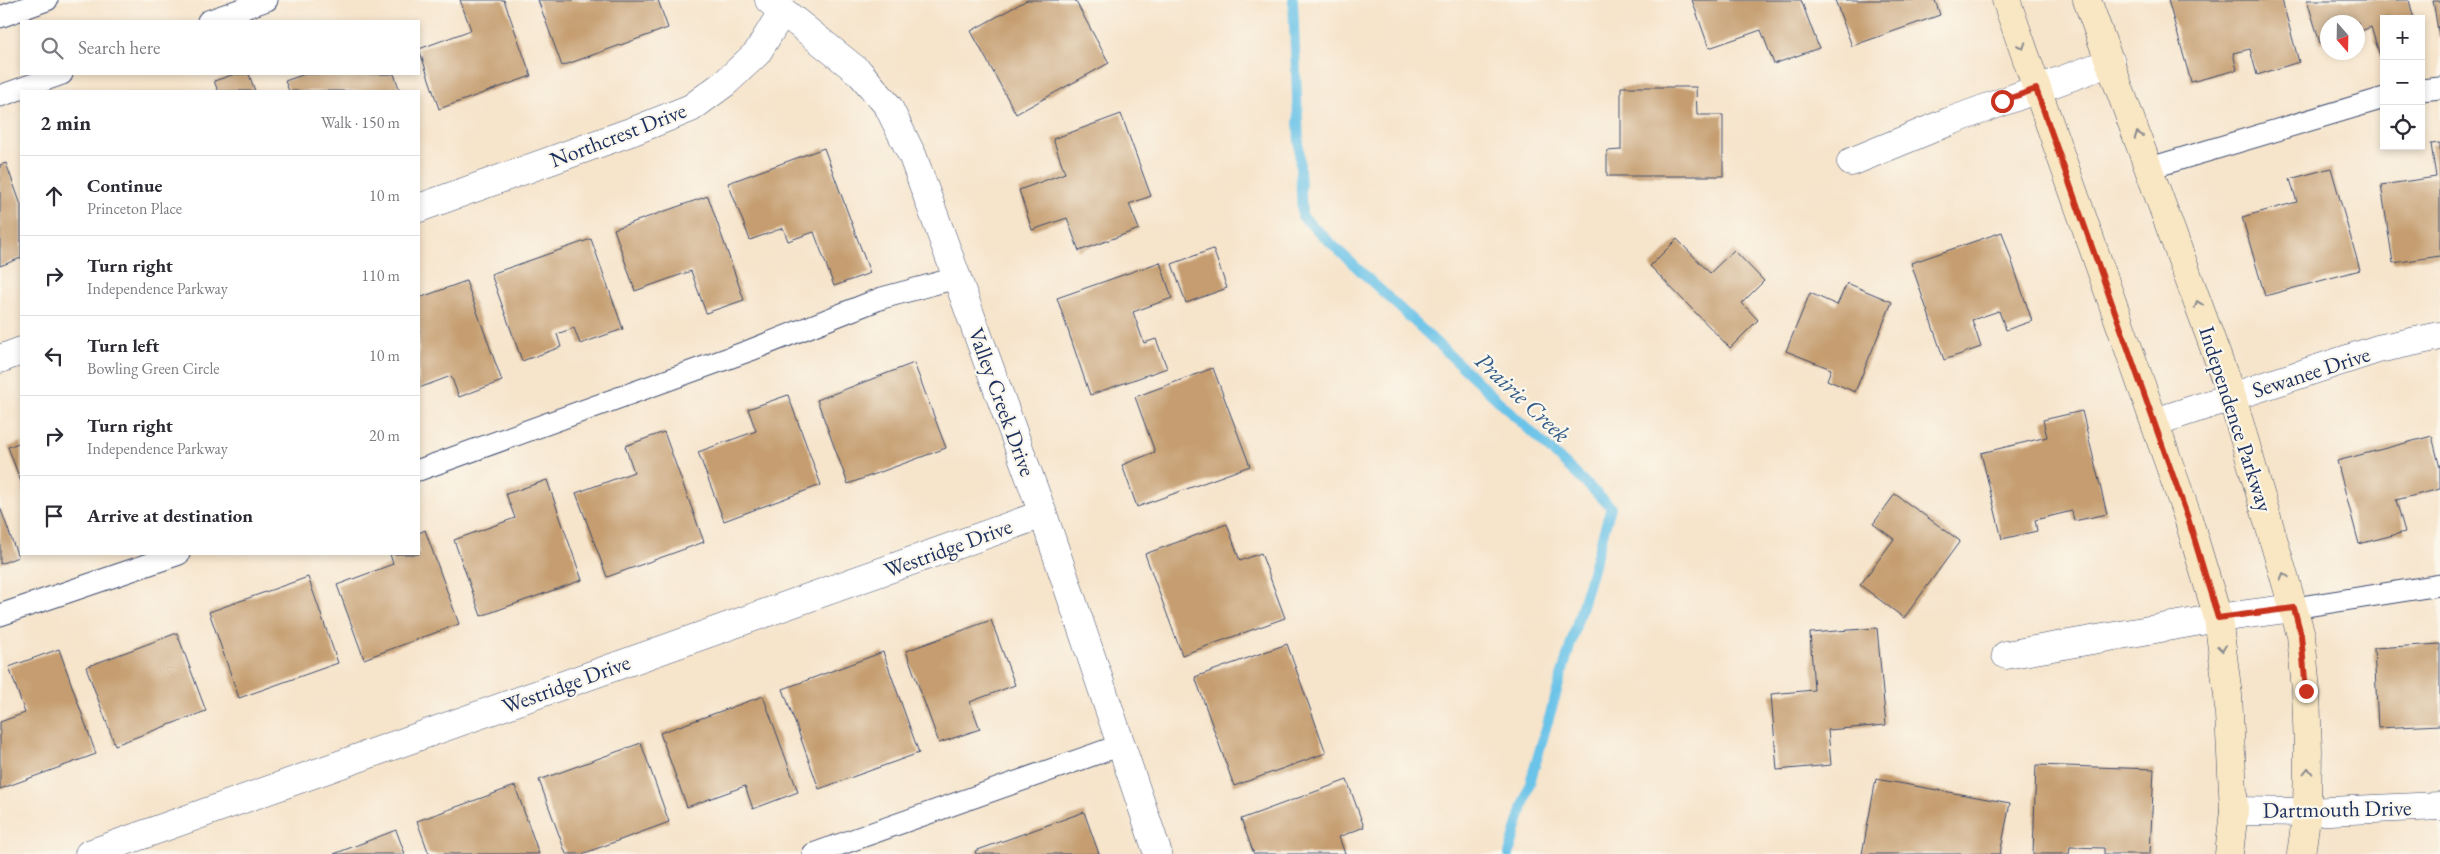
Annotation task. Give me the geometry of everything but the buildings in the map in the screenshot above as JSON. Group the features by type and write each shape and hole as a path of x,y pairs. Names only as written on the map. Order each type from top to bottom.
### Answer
{"main road":[{"path":"2006,0 2188,518 2218,618 2228,695 2234,811 2229,854"},
{"name":"Independence Parkway","path":"2087,0 2150,168 2232,398 2301,635 2306,691 2307,812 2301,854"}],"street":[{"name":"Northcrest Drive","path":"420,208 636,130 691,108 725,83 757,53 776,6"},
{"name":"Valley Creek Drive","path":"776,6 860,73 888,106 913,157 1043,514 1158,854"},
{"path":"1851,162 1948,122 2111,62"},
{"name":"Sewanee Drive","path":"2155,422 2378,349 2440,336"},
{"path":"0,358 20,351"},
{"name":"Westridge Drive","path":"89,854 1043,514"},
{"path":"2006,655 2218,618 2294,608"},
{"name":"Dartmouth Drive","path":"2234,811 2307,812 2440,806"}],"lane":[{"path":"0,17 47,0"},
{"path":"211,20 266,0"},
{"path":"0,96 59,75"},
{"path":"2425,90 2440,88"},
{"path":"2150,168 2380,99"},
{"path":"420,470 751,350 882,298 956,278"},
{"path":"0,615 176,555"},
{"path":"2294,608 2440,585"},
{"path":"813,854 1121,745"}],"waterway":[{"name":"Prairie Creek","path":"1293,0 1302,216 1611,507 1509,854"}],"route":[{"path":"2002,101 2036,89 2155,422 2188,518 2218,618 2294,608 2301,635 2306,691"}]}
